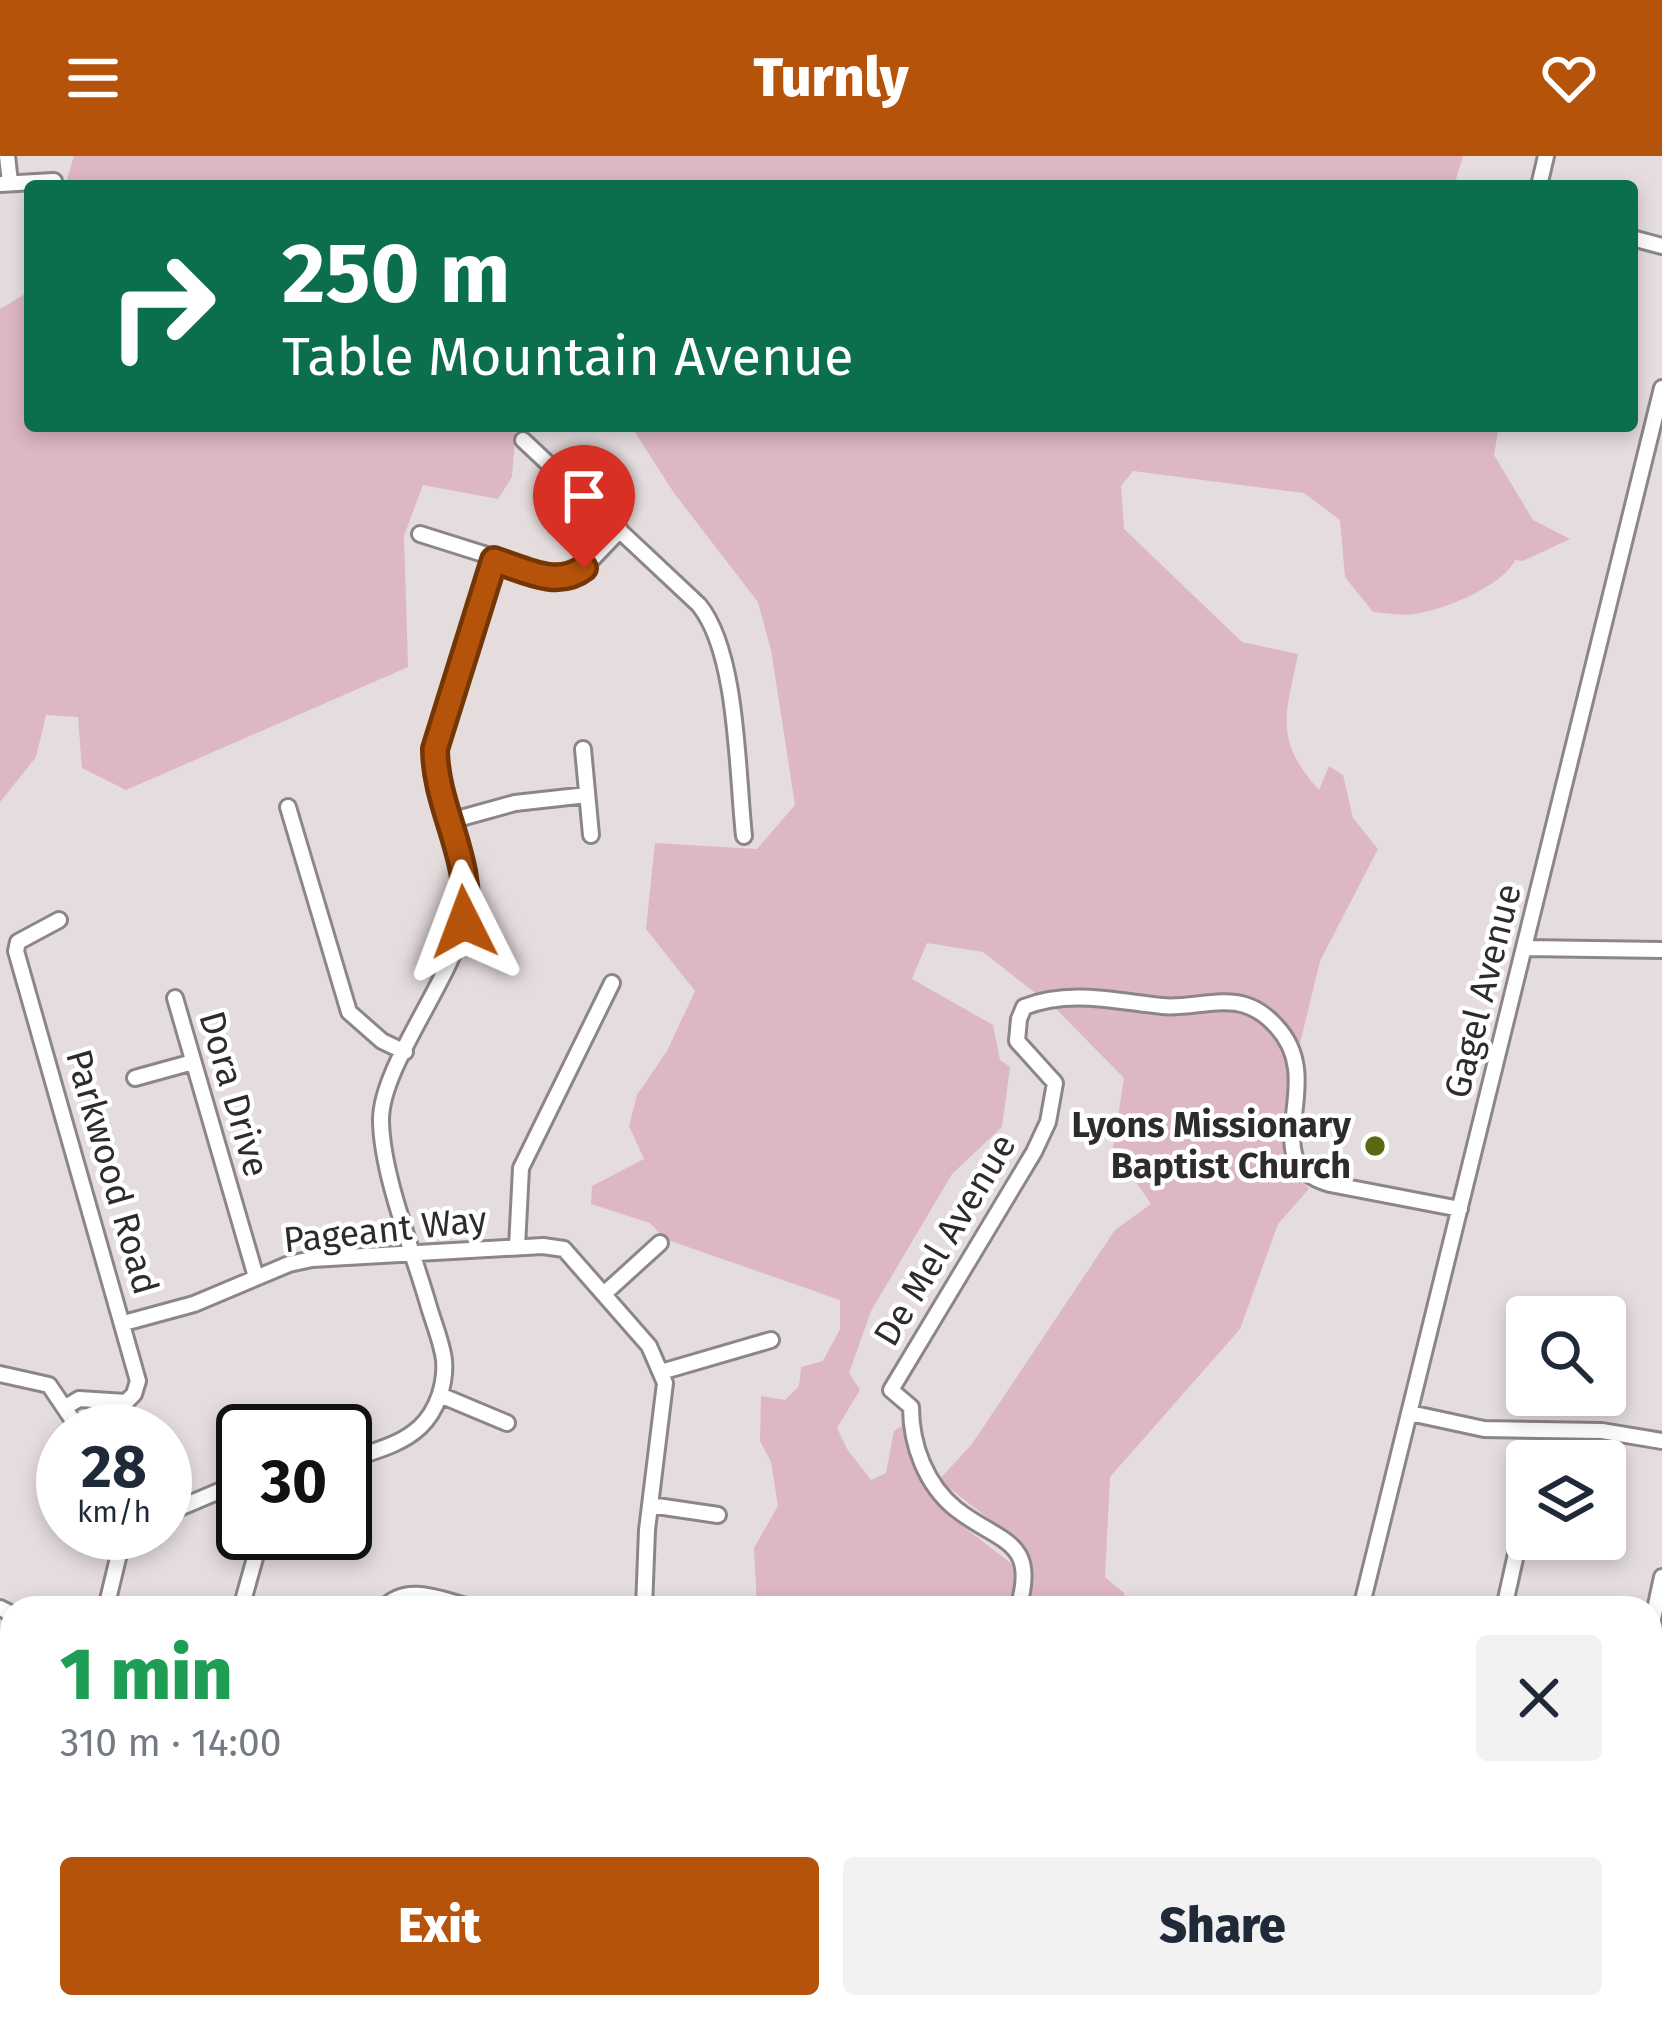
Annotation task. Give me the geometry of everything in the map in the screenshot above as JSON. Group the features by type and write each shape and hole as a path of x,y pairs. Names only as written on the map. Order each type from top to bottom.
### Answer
{"street":[{"path":"5,183 7,156"},
{"name":"Gagel Avenue","path":"1364,1596 1662,388"},
{"path":"523,440 699,605 718,636 725,659 744,836"},
{"path":"420,534 563,579 579,573 620,530"},
{"path":"372,1450 412,1433 428,1418 440,1395 444,1360 383,1142 381,1119 384,1098 453,956 464,922 466,887 435,760 436,738 494,560"},
{"path":"583,749 591,835"},
{"path":"450,820 515,803 587,795"},
{"path":"288,807 349,1012 382,1041 405,1052"},
{"name":"Parkwood Road","path":"59,920 18,942 16,951 138,1381 134,1394 117,1404 79,1399 71,1404"},
{"path":"1525,948 1662,950"},
{"path":"517,1247 520,1168 612,982"},
{"name":"De Mel Avenue","path":"1020,1596 1025,1571 1016,1549 957,1510 938,1490 917,1450 911,1407 891,1390 1048,1122 1055,1084 1017,1041 1018,1018 1024,1007 1053,997 1183,1008 1234,1002 1249,1006 1266,1015 1283,1034 1298,1067 1292,1153 1311,1179 1460,1209"},
{"name":"Dora Drive","path":"175,998 256,1277"},
{"path":"135,1078 193,1062"},
{"path":"605,1293 660,1243"},
{"name":"Pageant Way","path":"124,1323 194,1304 312,1259 517,1247 564,1250 649,1346 661,1372"},
{"path":"645,1596 650,1505 665,1398 661,1372 771,1340"},
{"path":"0,1374 50,1384 64,1404"},
{"path":"440,1395 507,1424"},
{"path":"1410,1413 1484,1430 1602,1431 1662,1442"},
{"path":"650,1505 718,1515"},
{"path":"109,1596 118,1560"},
{"path":"244,1596 254,1560"},
{"path":"1507,1596 1514,1560"}],"shaded area":[{"path":"74,156 1463,156 1456,180 67,180"},
{"path":"24,295 24,432 516,432 512,477 498,499 423,485 404,536 408,667 126,790 82,768 78,717 46,715 36,757 0,802 0,309"},
{"path":"635,432 1498,432 1494,455 1533,520 1570,539 1523,561 1515,560 1498,579 1455,602 1398,615 1373,612 1345,577 1340,520 1304,493 1133,471 1121,486 1124,529 1242,642 1298,654 1287,710 1295,756 1319,790 1329,766 1343,775 1353,818 1378,849 1320,961 1287,1097 1291,1170 1309,1189 1278,1224 1240,1329 1110,1477 1105,1577 1124,1596 1030,1596 1033,1582 1026,1548 939,1480 972,1444 1115,1230 1151,1204 1113,1148 1124,1078 1057,1010 983,952 927,943 912,979 993,1025 1000,1060 1010,1067 1002,1127 952,1174 871,1311 849,1373 860,1390 837,1428 871,1480 886,1473 894,1431 908,1422 915,1456 947,1514 1012,1564 1018,1596 756,1596 754,1548 778,1506 771,1462 760,1441 761,1396 785,1400 799,1386 801,1367 823,1361 840,1329 840,1300 665,1239 650,1223 591,1204 592,1186 644,1159 629,1126 637,1095 667,1051 695,991 646,929 655,843 757,849 795,805 771,650 758,602 674,493"}],"place":[{"name":"Lyons Missionary Baptist Church","path":"1375,1146"}],"route":[{"path":"464,922 463,869 437,775 435,749 494,560 563,579 584,568"}]}
